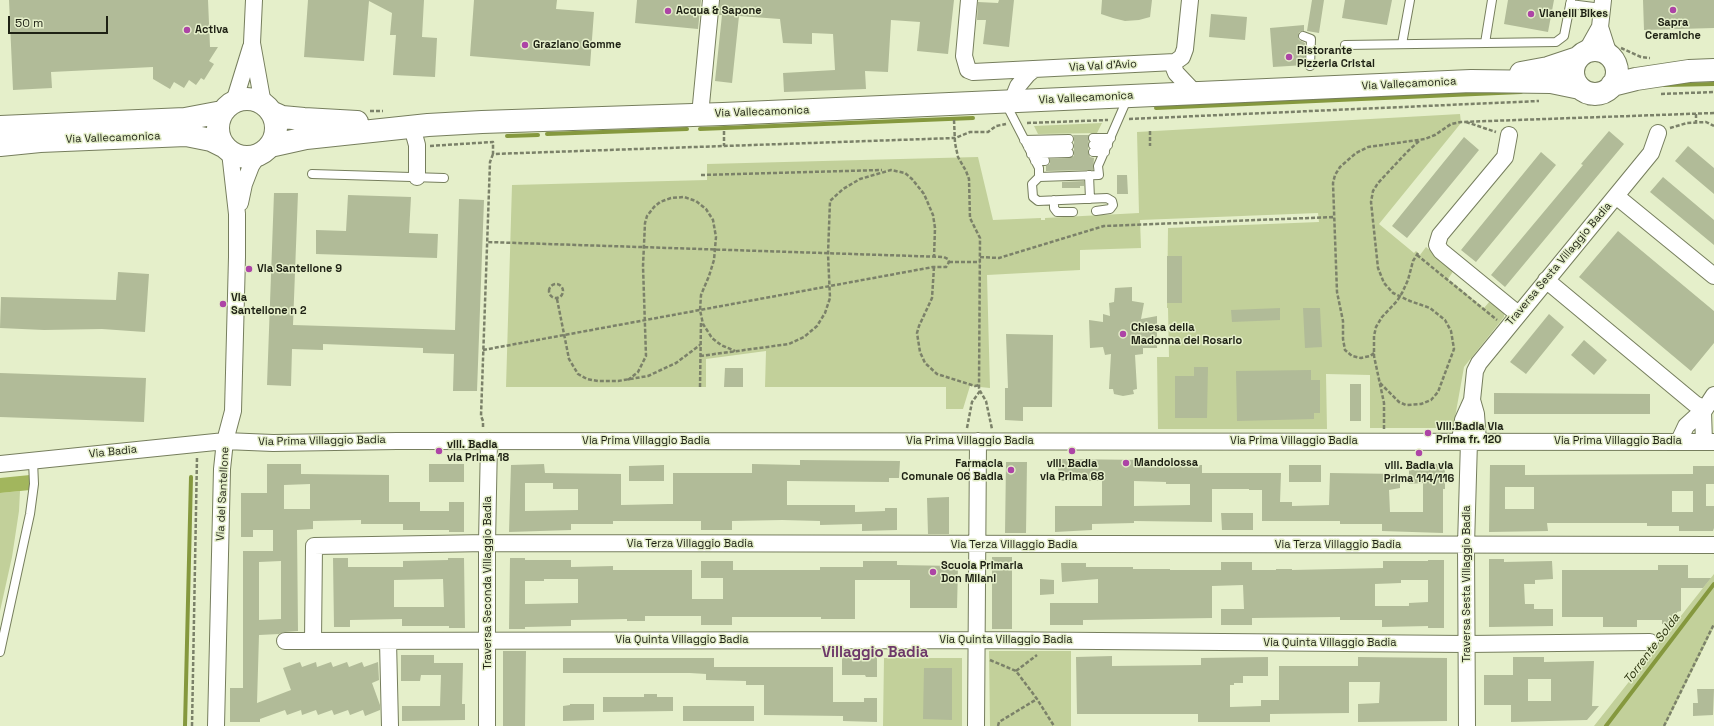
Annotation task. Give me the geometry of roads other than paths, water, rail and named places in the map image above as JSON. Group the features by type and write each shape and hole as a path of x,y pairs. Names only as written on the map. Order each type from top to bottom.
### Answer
{"main road":[{"name":"Via Vallecamonica","path":"1471,81 1539,70 1598,50 1613,53 1637,64 1689,71"},
{"path":"1613,53 1616,75 1613,92"},
{"path":"1580,95 1573,73 1575,63 1582,55"},
{"name":"Via Vallecamonica","path":"264,151 306,138 419,133 700,115 1471,81 1551,82 1580,95 1585,91 1596,94 1608,90 1613,92 1636,79 1689,71 1714,70"},
{"path":"248,99 267,108 274,119 276,133 264,151 249,157 239,156 227,149 218,133 219,119 228,107 248,99"},
{"name":"Via Vallecamonica","path":"0,127 185,119 228,107"},
{"name":"Via Vallecamonica","path":"267,108 282,117 419,133"},
{"name":"Via Vallecamonica","path":"0,145 40,141 186,135 205,138 227,149"}],"street":[{"path":"254,0 252,43 267,108"},
{"name":"Via Vallecamonica","path":"700,115 710,0"},
{"name":"Via Val d'Avio","path":"969,0 964,56 968,70 977,72 1172,63"},
{"path":"1190,0 1185,49 1182,57 1172,63 1176,73 1195,93"},
{"path":"1582,55 1600,27 1603,4"},
{"path":"1600,27 1613,53"},
{"path":"228,107 252,43"},
{"path":"1008,101 1028,74 1034,70"},
{"path":"417,177 419,133"},
{"name":"Traversa Sesta Villaggio Badia","path":"1467,726 1466,545 1469,441 1463,420 1472,400 1476,367 1651,153 1658,133"},
{"path":"1509,135 1504,157 1440,235 1437,245 1441,252 1518,314"},
{"name":"Via del Santellone","path":"216,726 222,469 225,441 233,411 237,214 227,149"},
{"name":"Via del Santellone","path":"237,214 244,184 251,166 264,151"},
{"path":"1616,196 1714,276"},
{"path":"1546,280 1704,410 1709,442"},
{"path":"1679,441 1686,426 1704,410 1714,395"},
{"name":"Via Prima Villaggio Badia","path":"225,441 273,443 486,435 972,436 1709,442"},
{"name":"Traversa Seconda Villaggio Badia","path":"486,435 487,726"},
{"path":"972,436 977,545 976,726"},
{"name":"Via Badia","path":"0,464 225,441"},
{"name":"Via Terza Villaggio Badia","path":"313,641 314,546 487,543 977,545 1714,545"},
{"name":"Via Quinta Villaggio Badia","path":"285,642 487,640 977,640 1467,644 1650,642"},
{"path":"388,641 390,726"}],"lane":[{"path":"1402,44 1410,0"},
{"path":"1485,43 1492,0"},
{"path":"1345,45 1560,41 1565,33 1571,2 1603,4"},
{"path":"1303,36 1311,39 1310,66"},
{"path":"1036,160 1089,175 1099,175 1099,152 1129,96"},
{"path":"1008,101 1036,160 1032,184 1033,197 1038,201 1108,198 1113,204 1109,210 1096,211"},
{"path":"1036,160 1069,146 1036,160"},
{"path":"312,174 444,178"},
{"path":"1089,175 1090,198"},
{"path":"1054,200 1054,208 1057,212 1073,212"},
{"path":"0,652 30,514 34,484 33,460"}],"waterway":[{"path":"1664,85 1714,84"},
{"path":"1156,108 1521,92"},
{"path":"700,129 973,118"},
{"path":"547,134 687,129"},
{"path":"507,136 538,135"},
{"path":"185,726 191,477"},
{"name":"Torrente Solda","path":"1606,726 1714,584"}],"place":[{"name":"Sapra Ceramiche","path":"1673,10"},
{"name":"Acqua & Sapone","path":"668,11"},
{"name":"Vianelli Bikes","path":"1531,14"},
{"name":"Activa","path":"187,30"},
{"name":"Graziano Gomme","path":"525,45"},
{"name":"Ristorante Pizzeria Cristal","path":"1289,57"},
{"name":"Via Santellone 9","path":"249,269"},
{"name":"Via Santellone n 2","path":"223,304"},
{"name":"Chiesa della Madonna del Rosario","path":"1123,334"},
{"name":"Vill.Badia Via Prima fr. 120","path":"1428,433"},
{"name":"vill. Badia via Prima 18","path":"439,451"},
{"name":"vill. Badia via Prima 68","path":"1072,451"},
{"name":"vill. Badia via Prima 114/116","path":"1419,453"},
{"name":"Mandolossa","path":"1126,463"},
{"name":"Farmacia Comunale 06 Badia","path":"1011,470"},
{"name":"Scuola Primaria Don Milani","path":"933,572"}],"district":[{"name":"Villaggio Badia","path":"875,653"}]}
